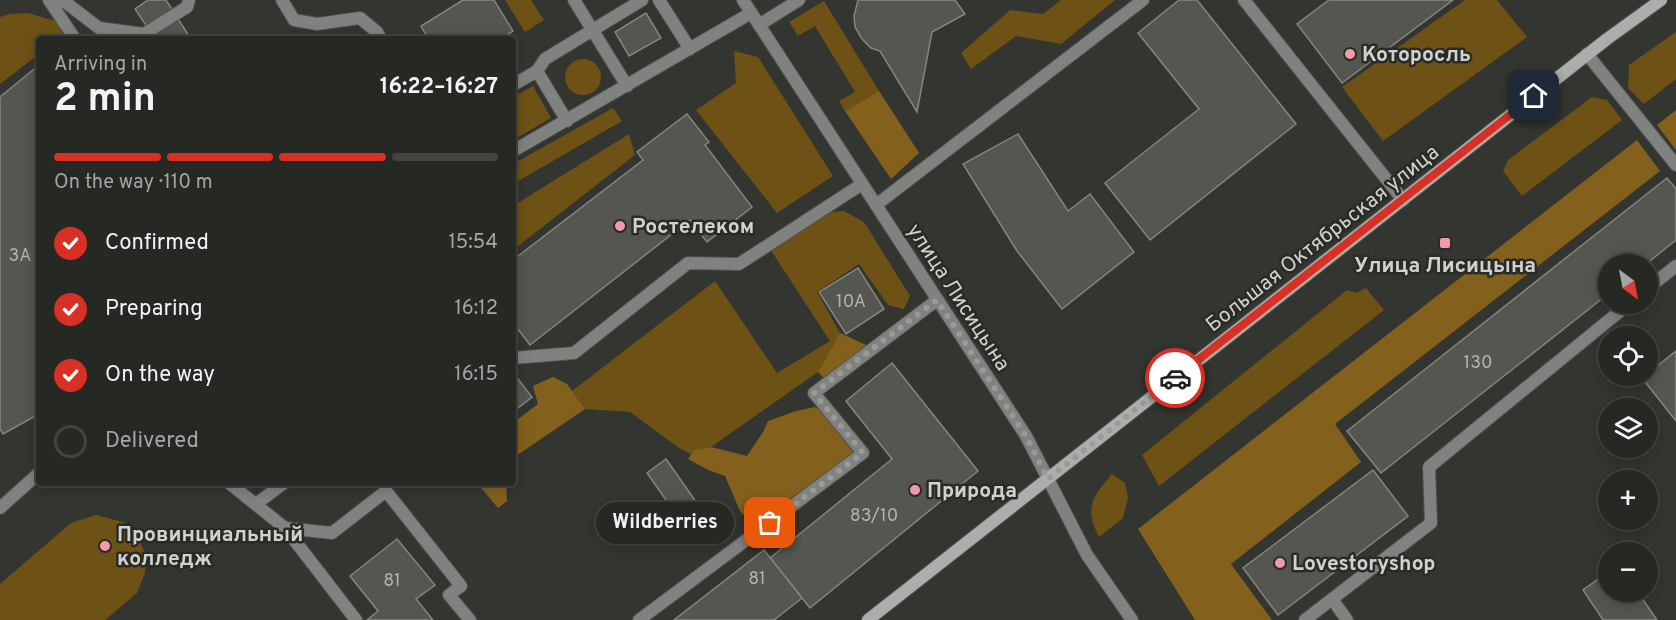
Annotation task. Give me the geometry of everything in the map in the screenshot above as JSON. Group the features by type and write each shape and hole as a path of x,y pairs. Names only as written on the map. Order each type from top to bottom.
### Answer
{"main road":[{"name":"Большая Октябрьская улица","path":"868,620 1587,54 1662,0"}],"street":[{"path":"50,0 73,36"},
{"path":"59,0 99,28 144,34 187,7 189,0"},
{"path":"282,0 294,20 317,24 360,18 379,36"},
{"path":"574,0 627,86"},
{"path":"516,83 537,71 545,59 642,0"},
{"path":"659,0 690,49"},
{"name":"улица Лисицына","path":"743,0 1026,436 1087,555 1132,620"},
{"path":"759,25 799,0"},
{"path":"876,205 1143,0"},
{"path":"1244,0 1403,200"},
{"path":"516,149 751,13"},
{"path":"1587,54 1676,165"},
{"path":"537,71 567,121"},
{"path":"516,358 574,353 688,263 739,264 862,184"},
{"path":"1658,282 1674,270"},
{"path":"639,620 863,453 814,393 937,300"},
{"path":"1305,620 1431,523 1429,467 1617,314"},
{"path":"0,508 36,476"},
{"path":"234,486 285,528 356,620"},
{"path":"256,504 280,486"},
{"path":"285,528 333,534 386,491 461,586 449,595 470,620"},
{"path":"1332,599 1347,620"}],"shaded area":[{"path":"505,0 531,0 544,20 525,32"},
{"path":"1061,0 1115,0 1061,44 1016,36 971,69 961,53 1010,10 1043,14"},
{"path":"1465,0 1497,0 1527,37 1383,141 1342,87"},
{"path":"824,1 879,91 845,111 839,101 855,92 815,26 798,36 789,22"},
{"path":"28,13 56,21 66,36 36,36 36,56 0,84 0,17"},
{"path":"1676,32 1676,79 1644,104 1628,88 1629,65"},
{"path":"734,51 758,57 833,176 777,213 696,110 736,83"},
{"path":"583,59 595,65 601,77 595,89 583,95 571,89 565,77 571,65"},
{"path":"533,86 551,118 516,138 516,95"},
{"path":"879,91 919,153 891,179 845,111"},
{"path":"1592,97 1607,100 1622,120 1522,196 1503,171 1508,160"},
{"path":"613,108 622,121 516,182 516,162"},
{"path":"1676,110 1676,150 1657,125"},
{"path":"629,134 635,155 516,248 516,204"},
{"path":"1637,140 1660,171 1335,424 1361,462 1231,564 1272,620 1195,620 1138,529"},
{"path":"844,211 864,222 910,296 904,309 888,305 859,264 817,292 840,333 818,372 711,447 694,450 691,454 679,448 630,412 585,409 572,391 715,281 777,373 830,341 770,249 831,212"},
{"path":"1366,288 1384,310 1159,486 1142,455 1347,290 1356,293"},
{"path":"840,333 866,345 825,379 818,372"},
{"path":"553,377 567,384 585,409 516,456 516,421 538,404 533,386"},
{"path":"815,407 827,414 856,452 753,525 740,511 725,476 688,459 694,450 711,447 747,456 768,421"},
{"path":"1112,474 1125,483 1128,498 1123,518 1099,537 1092,518 1092,503 1099,489"},
{"path":"480,486 506,486 507,501 498,508"},
{"path":"96,515 123,522 136,533 145,553 145,573 137,593 105,620 0,620 0,584 71,523"}],"building":[{"path":"148,0 166,0 189,36 153,36 135,9"},
{"path":"463,0 494,0 513,31 506,36 426,36 421,26"},
{"path":"858,0 955,0 965,14 932,32 917,112 880,51 871,48 855,27 854,16"},
{"path":"1179,0 1197,0 1296,124 1150,240 1105,183 1199,109 1138,33"},
{"name":"Которосль","path":"1329,0 1453,0 1342,83 1297,24"},
{"path":"646,13 661,38 629,56 615,32"},
{"path":"36,67 36,416 3,434 0,429 0,97"},
{"name":"Ростелеком","path":"687,114 709,142 705,145 752,207 707,242 690,220 530,345 516,327 516,258 643,160 637,152"},
{"path":"1018,134 1068,211 1090,194 1134,252 1062,309 1017,251 963,164"},
{"path":"1667,178 1676,189 1676,240 1658,254 1598,254 1598,302 1381,473 1347,431"},
{"path":"858,268 884,309 846,334 819,292"},
{"path":"1676,351 1676,421 1648,386 1658,386 1658,365"},
{"path":"892,363 978,471 810,608 770,558 892,459 846,401"},
{"path":"516,376 532,397 516,410"},
{"path":"666,459 713,526 694,540 647,473"},
{"path":"1373,470 1408,516 1278,615 1243,568"},
{"path":"397,539 435,585 416,599 433,620 367,620 378,611 350,576"},
{"path":"764,550 802,598 774,620 674,620"},
{"path":"1598,579 1598,602 1645,602 1657,620 1603,620 1583,590"}],"way so far":[{"path":"770,523 863,453 814,393 937,300 1026,436 1048,479 1175,378"}],"place":[{"name":"Которосль","path":"1350,54"},
{"name":"Ростелеком","path":"620,226"},
{"name":"Улица Лисицына","path":"1445,243"},
{"name":"Природа","path":"915,490"},
{"name":"Wildberries","path":"770,523"},
{"name":"Провинциальный колледж","path":"105,546"},
{"name":"Lovestoryshop","path":"1280,563"}],"route":[{"path":"1175,378 1534,96"}]}
